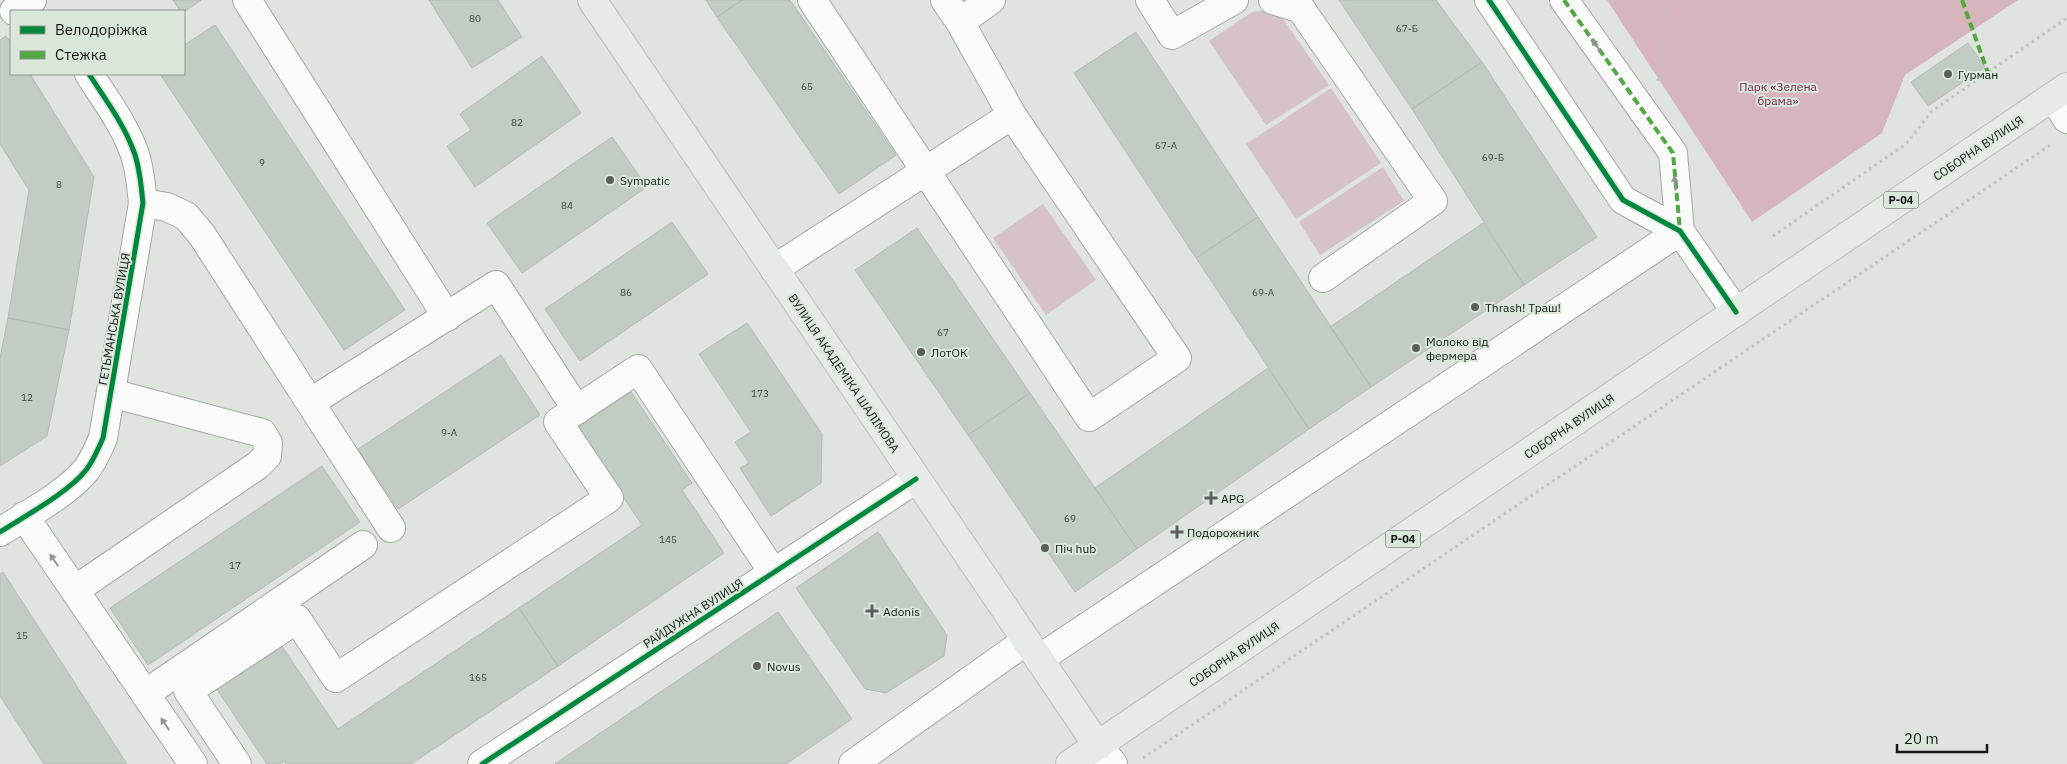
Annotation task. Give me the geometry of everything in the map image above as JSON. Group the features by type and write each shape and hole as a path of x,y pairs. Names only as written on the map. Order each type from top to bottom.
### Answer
{"main road":[{"name":"ВУЛИЦЯ АКАДЕМІКА ШАЛІМОВА","path":"592,0 1032,650 1106,755"},
{"name":"СОБОРНА ВУЛИЦЯ","path":"1070,764 1106,755 1736,312 2060,111"}],"street":[{"path":"16,10 32,0"},
{"path":"246,0 448,317"},
{"path":"812,0 1089,417 1177,358 1012,115 953,11 991,0"},
{"path":"1150,0 1172,35 1234,0"},
{"path":"1273,0 1301,9 1433,201 1323,278"},
{"path":"1489,0 1623,200 1680,231 1736,312"},
{"path":"1564,0 1673,153 1680,231"},
{"name":"ГЕТЬМАНСЬКА ВУЛИЦЯ","path":"0,532 66,488 85,472 95,457 103,438 143,203 140,177 134,153 116,116 90,75"},
{"path":"774,269 1012,115"},
{"path":"143,203 167,207 186,216 202,235 391,528"},
{"path":"853,764 1680,231"},
{"path":"311,402 496,285 577,410"},
{"path":"237,764 188,691 297,618 336,678 609,498 558,422 638,369 773,572"},
{"path":"75,590 258,465 267,456 268,443 262,433 111,393"},
{"name":"РАЙДУЖНА ВУЛИЦЯ","path":"482,764 916,479"},
{"path":"24,516 192,764"},
{"path":"145,694 363,546"}],"path":[{"path":"1654,127 1665,0"},
{"path":"1773,236 1906,144 1932,111 2067,18"},
{"path":"1143,758 2060,111"}],"shaded area":[{"path":"1276,9 1329,85 1266,125 1209,41 1252,12"},
{"path":"1331,88 1381,163 1296,219 1246,144"},
{"path":"1383,167 1404,201 1320,255 1299,222"},
{"path":"1043,204 1096,280 1046,315 993,238"}],"green space":[{"name":"Парк «Зелена брама»","path":"1607,0 2018,0 1905,75 1882,133 1752,222"}],"building":[{"path":"173,0 201,0 185,11 179,10"},
{"path":"429,0 498,0 522,37 472,68"},
{"path":"706,0 742,0 717,17"},
{"path":"742,0 790,0 896,155 839,194 717,17"},
{"path":"1339,0 1436,0 1482,62 1412,109"},
{"path":"215,25 405,310 344,350 161,75 185,75 185,44"},
{"path":"1136,32 1258,217 1196,258 1074,73"},
{"path":"6,36 10,42 10,75 31,75 94,177 69,330 8,318 29,190 0,144 0,40"},
{"name":"Гурман","path":"1968,43 1985,67 1928,106 1911,82"},
{"path":"542,56 581,113 475,187 447,146 471,130 460,114"},
{"path":"1482,62 1597,237 1524,285 1412,109"},
{"path":"612,137 647,187 522,273 487,223"},
{"path":"1258,217 1371,387 1309,429 1196,258"},
{"path":"672,222 708,274 580,361 545,309"},
{"path":"1483,223 1524,285 1371,387 1330,327"},
{"path":"917,228 1030,393 968,435 855,270"},
{"path":"8,318 69,330 47,436 0,466 0,358"},
{"path":"747,323 822,434 821,483 771,516 740,468 749,463 735,442 751,432 699,354"},
{"path":"501,355 540,415 398,509 358,449"},
{"path":"1268,368 1309,429 1137,549 1095,488"},
{"path":"631,392 692,483 682,490 724,553 558,666 519,608 642,525 577,428"},
{"path":"1030,393 1137,549 1075,592 968,435"},
{"path":"322,466 360,522 148,665 110,608"},
{"name":"Adonis","path":"878,532 947,635 944,656 886,693 865,689 796,588"},
{"path":"3,572 127,764 44,764 0,696 0,574"},
{"path":"519,608 558,666 411,764 286,764 284,761 280,764 267,764 216,688 281,645 338,729"},
{"name":"Novus","path":"778,612 852,719 786,764 555,764"}],"marked path":[{"path":"1564,0 1673,153 1680,231"},
{"path":"1962,0 1988,73"}],"cycle path":[{"path":"1489,0 1623,200 1680,231 1736,312"},
{"path":"0,532 69,487 86,470 103,438 143,203 138,164 130,142 114,112 90,75"},
{"path":"482,764 916,479"}],"place":[{"name":"Гурман","path":"1948,74"},
{"name":"Sympatic","path":"610,180"},
{"name":"Thrash! Траш!","path":"1475,307"},
{"name":"Молоко від фермера","path":"1416,348"},
{"name":"ЛотОК","path":"921,352"},
{"name":"APG","path":"1211,498"},
{"name":"Подорожник","path":"1177,532"},
{"name":"Піч hub","path":"1045,548"},
{"name":"Adonis","path":"872,611"},
{"name":"Novus","path":"757,666"}]}
